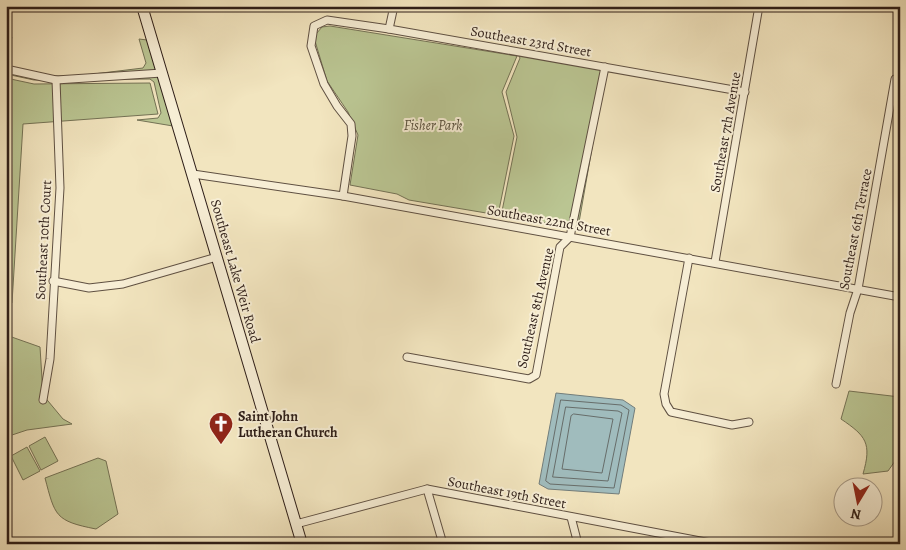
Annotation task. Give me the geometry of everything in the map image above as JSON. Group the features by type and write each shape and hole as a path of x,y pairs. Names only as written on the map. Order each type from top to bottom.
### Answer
{"main road":[{"name":"Southeast Lake Weir Road","path":"142,6 302,544"}],"street":[{"path":"389,29 394,6"},
{"name":"Southeast 7th Avenue","path":"715,262 759,6"},
{"name":"Southeast 23rd Street","path":"343,196 352,136 351,124 337,106 324,84 310,46 314,26 327,20 389,29 745,92"},
{"name":"Southeast 8th Avenue","path":"407,357 529,379 536,375 560,247 570,237 605,67"},
{"path":"6,69 56,80 162,73"},
{"name":"Southeast 6th Terrace","path":"836,384 850,313 858,289 895,79"},
{"name":"Southeast 10th Court","path":"43,400 50,359 53,281 60,188 56,80"},
{"name":"Southeast 22nd Street","path":"193,174 343,196 900,297"},
{"path":"53,281 88,288 122,284 217,256"},
{"path":"689,258 664,394 666,404 671,412 732,425 749,422"},
{"path":"427,489 443,544"},
{"name":"Southeast 19th Street","path":"296,524 427,489 716,544"},
{"path":"571,517 578,544"}],"green space":[{"name":"Fisher Park","path":"330,26 517,56 502,92 514,136 498,215 409,200 397,194 350,185 358,135 348,112 327,81 315,41 316,34 322,27"},
{"path":"12,37 6,63 6,42"},
{"path":"139,39 147,40 173,126 137,120 158,118 161,113 154,82 150,79 34,80 6,74 6,63 9,68 44,76 77,76 143,68 146,63"},
{"path":"517,52 606,68 578,228 501,216 517,137 506,92 520,58"},
{"path":"6,78 34,84 150,83 158,114 23,124 12,303 6,308"},
{"path":"6,335 40,347 43,395 63,419 72,424 27,430 6,437"},
{"path":"849,391 900,397 900,454 888,471 863,474 867,455 865,441 856,430 841,419"},
{"path":"45,437 58,461 41,470 29,446"},
{"path":"27,447 40,471 23,480 11,456"},
{"path":"98,458 106,461 118,514 96,529 72,523 59,515 51,501 45,478"}],"water":[{"path":"556,393 623,400 635,408 619,494 548,489 539,484"}],"place":[{"name":"Saint John Lutheran Church","path":"221,445"}]}
